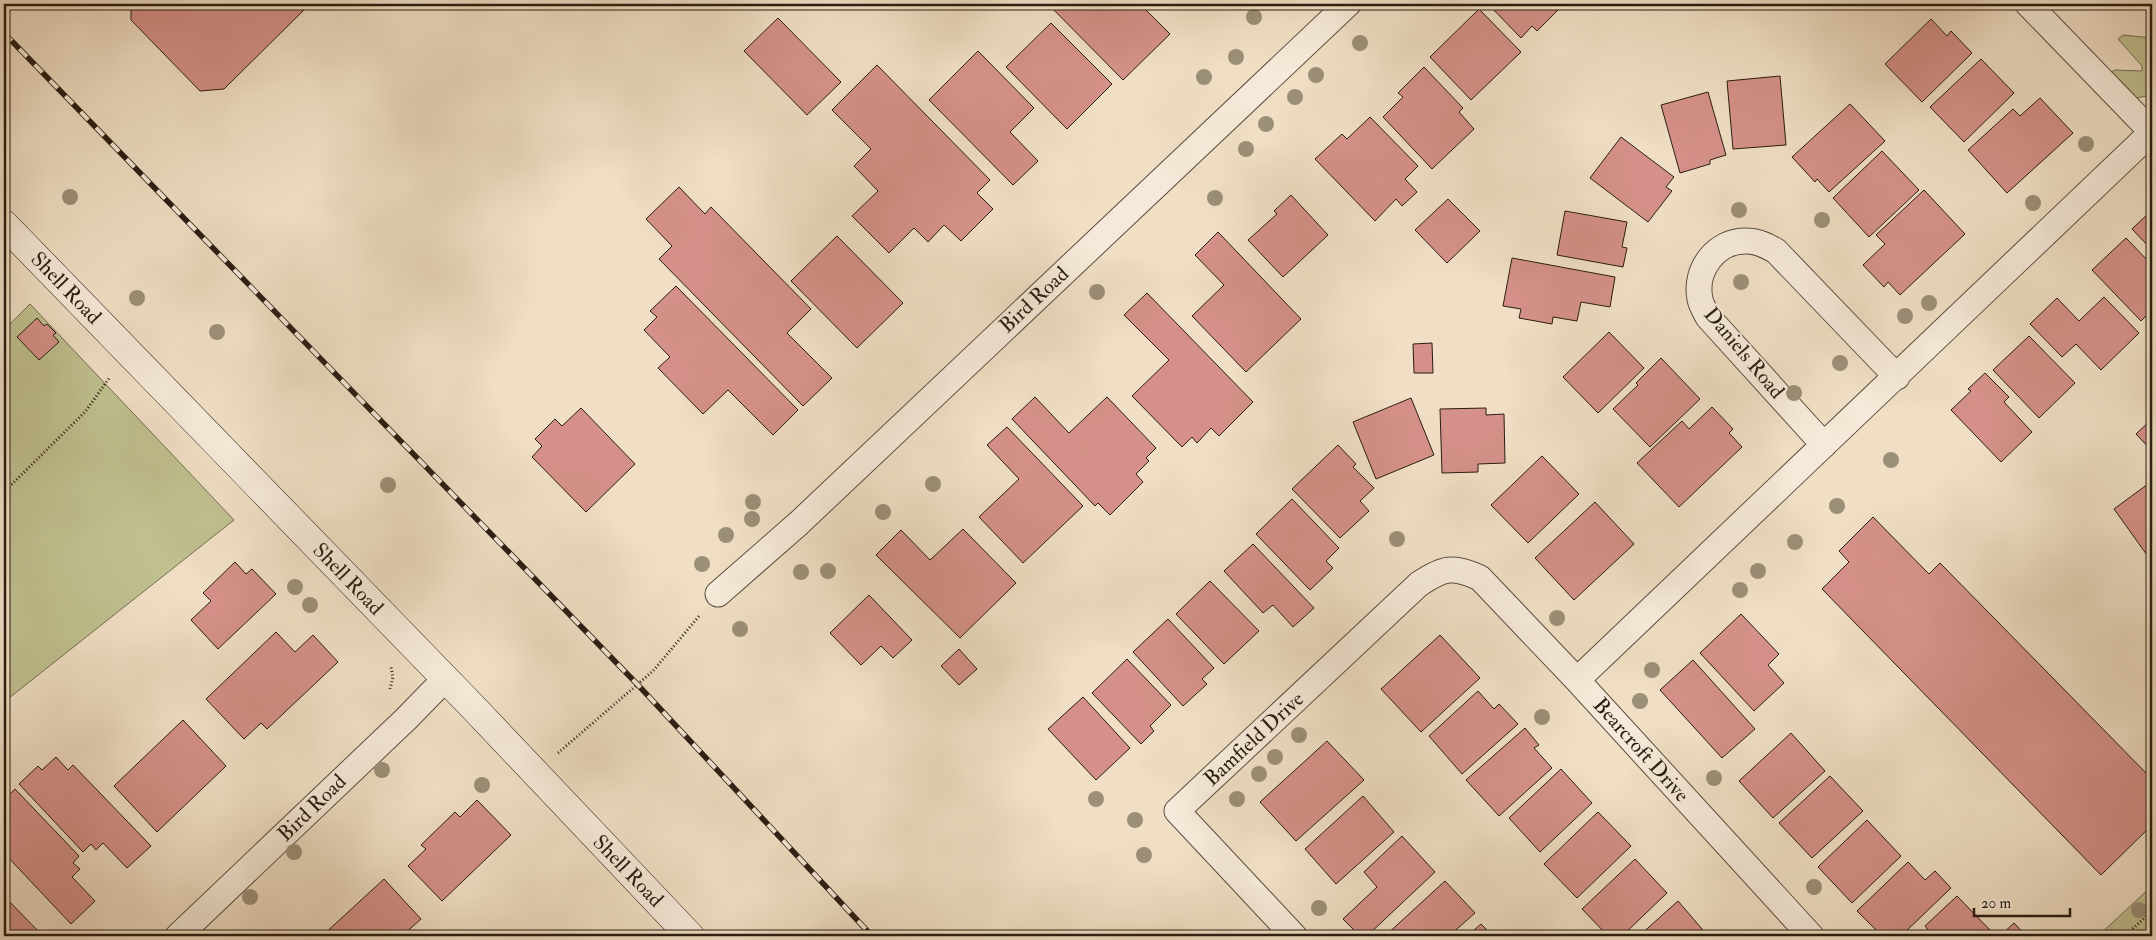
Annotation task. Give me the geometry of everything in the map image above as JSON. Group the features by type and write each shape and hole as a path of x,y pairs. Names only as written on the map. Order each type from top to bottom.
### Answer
{"main road":[{"name":"Shell Road","path":"4,224 445,679 690,936"}],"street":[{"name":"Bird Road","path":"718,594 799,523 1348,4"},
{"path":"1578,680 2152,132 2028,4"},
{"name":"Daniels Road","path":"1824,445 1708,317 1700,300 1699,282 1705,264 1716,250 1731,243 1746,240 1762,243 1776,251 1897,377"},
{"name":"Bamfield Drive","path":"1294,936 1177,811 1419,584 1438,572 1450,569 1465,571"},
{"name":"Bearcroft Drive","path":"1465,571 1480,578 1578,680 1811,936"},
{"name":"Bird Road","path":"178,936 399,726 445,679"}],"path":[{"path":"4,492 85,412 114,371"},
{"path":"557,754 653,671 718,594"},
{"path":"2125,936 2152,911"}],"green space":[{"path":"2123,35 2152,38 2152,95 2136,98 2109,73 2115,70 2142,71 2142,66 2118,39"},
{"path":"30,304 234,520 4,702 4,330"},
{"path":"2152,886 2152,936 2098,936"}],"building":[{"path":"131,4 310,4 224,89 200,91 131,20"},
{"path":"1048,4 1140,4 1170,34 1123,80"},
{"path":"1488,4 1564,4 1537,31 1532,26 1521,38"},
{"path":"1863,4 1921,4 1921,7"},
{"path":"1479,9 1521,52 1471,100 1430,57"},
{"path":"778,18 841,82 807,115 744,51"},
{"path":"1931,19 1947,36 1951,31 1972,53 1922,102 1885,64"},
{"path":"1051,23 1112,84 1067,129 1006,67"},
{"path":"978,51 1034,108 1010,132 1038,161 1013,185 929,100"},
{"path":"1981,59 2014,93 1964,142 1930,107"},
{"path":"877,65 990,180 977,193 993,209 961,241 944,225 928,242 914,228 889,253 852,216 878,191 854,166 871,149 832,110"},
{"path":"1424,67 1463,108 1459,112 1474,129 1432,169 1383,117 1403,97 1398,93"},
{"path":"1780,76 1786,145 1733,149 1727,81"},
{"path":"1708,92 1726,155 1710,160 1710,164 1680,173 1661,105"},
{"path":"2040,98 2073,133 2007,193 1968,150 2013,109 2020,116"},
{"path":"1850,104 1885,141 1829,192 1817,179 1815,182 1792,157"},
{"path":"1370,117 1418,166 1405,179 1417,192 1402,206 1396,199 1375,221 1315,159 1342,134 1347,139"},
{"path":"1621,137 1674,177 1666,187 1672,191 1648,222 1590,178"},
{"path":"1882,151 1919,190 1869,237 1833,198"},
{"path":"679,187 705,214 711,207 811,309 787,333 832,378 803,406 659,259 672,246 646,219"},
{"path":"1924,190 1965,234 1900,295 1888,282 1884,287 1863,265 1885,244 1876,235"},
{"path":"1291,195 1328,235 1283,277 1248,240 1277,214 1274,211"},
{"path":"1448,199 1480,231 1447,263 1415,230"},
{"path":"2152,210 2152,250 2132,229"},
{"path":"1565,211 1627,222 1622,247 1627,248 1623,267 1557,255"},
{"path":"1218,232 1301,319 1246,372 1192,316 1224,285 1195,255"},
{"path":"837,236 903,303 857,348 791,281"},
{"path":"2126,238 2152,265 2152,310 2141,321 2092,270"},
{"path":"1512,258 1615,277 1610,307 1581,302 1577,321 1553,317 1552,324 1519,318 1521,309 1503,306"},
{"path":"676,286 798,410 773,435 728,390 703,414 658,368 670,357 644,330 657,317 650,311"},
{"path":"1147,293 1253,402 1219,436 1211,428 1197,443 1192,437 1182,447 1132,396 1169,360 1124,315"},
{"path":"2104,297 2139,333 2101,370 2076,344 2062,357 2030,324 2057,298 2079,321"},
{"path":"37,318 44,326 47,324 56,333 53,335 59,342 39,360 17,337"},
{"path":"1609,332 1644,368 1598,413 1563,377"},
{"path":"2029,336 2075,383 2039,418 1993,370"},
{"path":"1432,343 1433,373 1414,373 1413,344"},
{"path":"1661,358 1700,399 1650,447 1613,409 1638,385 1636,383"},
{"path":"1985,373 2009,397 2004,402 2032,432 2001,462 1951,410 1971,391 1968,389"},
{"path":"1035,397 1069,433 1107,397 1156,448 1146,458 1149,461 1136,474 1143,482 1110,515 1098,503 1095,506 1012,419"},
{"path":"1411,398 1434,455 1376,479 1353,422"},
{"path":"1712,407 1733,429 1729,433 1742,447 1679,507 1637,463 1682,421 1689,429"},
{"path":"581,408 635,464 586,512 532,457 542,446 535,439 555,419 562,426"},
{"path":"1486,408 1486,415 1504,414 1505,463 1478,464 1478,472 1442,473 1440,409"},
{"path":"2152,419 2152,451 2136,434"},
{"path":"1007,427 1083,506 1023,563 979,517 1019,479 987,445"},
{"path":"1338,445 1356,464 1353,467 1374,488 1360,501 1369,511 1340,538 1292,489"},
{"path":"1542,456 1579,494 1528,543 1491,505"},
{"path":"2152,481 2152,562 2114,509"},
{"path":"1292,499 1339,548 1326,561 1333,568 1310,590 1256,534"},
{"path":"1595,502 1634,544 1574,600 1535,558"},
{"path":"1873,517 1929,574 1940,563 2152,779 2152,825 2101,875 1822,589 1849,562 1839,551"},
{"path":"963,529 1016,583 960,638 876,555 901,530 930,560"},
{"path":"1253,544 1314,608 1293,627 1273,605 1263,613 1224,571"},
{"path":"235,562 246,574 252,569 276,594 218,649 191,620 211,601 203,593"},
{"path":"1210,581 1259,631 1224,664 1176,614"},
{"path":"869,595 912,640 893,658 881,646 861,665 830,633"},
{"path":"1741,614 1779,654 1768,665 1784,683 1754,711 1700,653"},
{"path":"1168,619 1214,668 1202,679 1207,684 1183,706 1133,652"},
{"path":"276,632 295,652 313,635 338,662 267,729 261,723 244,739 206,699"},
{"path":"1440,635 1480,678 1421,732 1381,689"},
{"path":"959,649 977,669 959,685 941,666"},
{"path":"1127,659 1171,705 1150,726 1154,731 1141,744 1092,693"},
{"path":"1693,660 1755,729 1722,758 1660,690"},
{"path":"1478,691 1494,709 1499,704 1518,724 1462,774 1429,736"},
{"path":"1083,697 1130,748 1096,780 1048,729"},
{"path":"183,720 226,766 157,832 114,786"},
{"path":"1525,728 1539,745 1534,748 1552,768 1499,816 1466,780"},
{"path":"1791,733 1825,771 1773,818 1739,781"},
{"path":"1327,741 1364,780 1296,841 1260,802"},
{"path":"56,757 68,770 73,765 151,846 127,868 103,843 96,850 91,844 83,852 19,784 38,766 42,770"},
{"path":"1561,769 1592,803 1540,852 1509,818"},
{"path":"1830,776 1863,811 1812,858 1779,823"},
{"path":"15,789 79,856 73,863 80,869 72,877 95,901 71,924 4,853 4,800"},
{"path":"1363,796 1394,832 1336,884 1305,849"},
{"path":"477,800 511,835 442,901 408,866 426,849 421,845 455,812 460,817"},
{"path":"1598,812 1631,846 1577,898 1544,864"},
{"path":"1867,820 1901,856 1852,903 1818,867"},
{"path":"1402,836 1435,872 1367,936 1360,936 1343,919 1377,887 1364,872"},
{"path":"1635,859 1667,893 1622,936 1608,936 1582,909"},
{"path":"1908,862 1925,880 1935,871 1951,888 1901,936 1882,936 1857,911"},
{"path":"384,879 421,919 402,936 322,936"},
{"path":"1445,881 1475,913 1449,936 1385,936"},
{"path":"4,896 43,936 4,936"},
{"path":"1957,896 1990,930 1984,936 1933,936 1925,926"},
{"path":"1678,901 1708,936 1639,936"},
{"path":"2014,923 2026,936 2000,936"},
{"path":"1481,924 1493,936 1467,936"}],"railway":[{"path":"4,33 638,685 872,936"}]}
